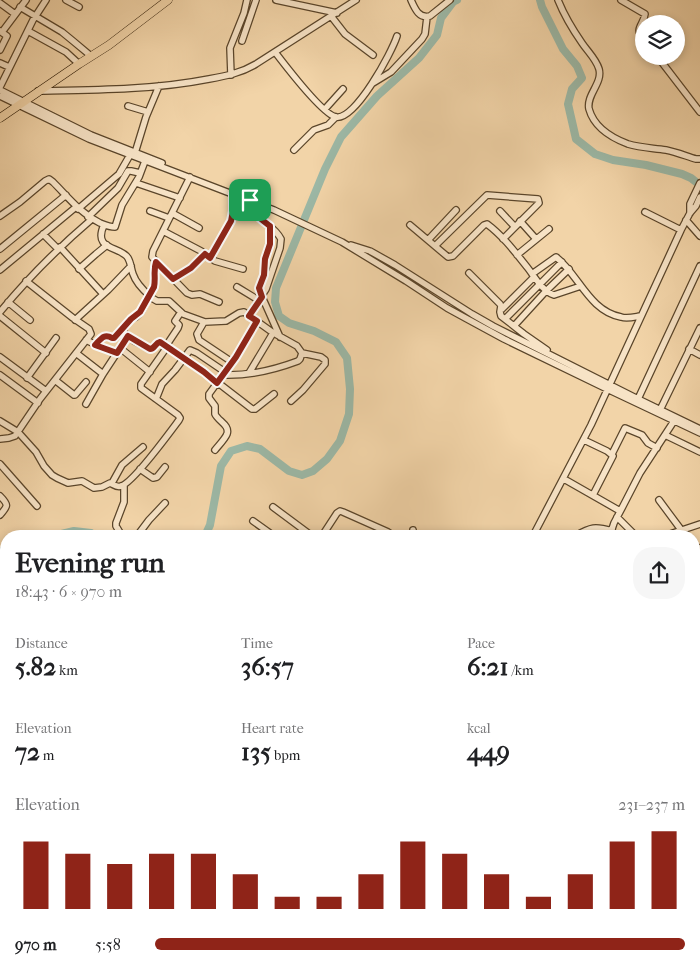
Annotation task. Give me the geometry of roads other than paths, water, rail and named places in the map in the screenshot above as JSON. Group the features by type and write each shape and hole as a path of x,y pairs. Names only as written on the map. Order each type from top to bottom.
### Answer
{"main road":[{"path":"0,118 122,35 168,0"}],"street":[{"path":"0,50 7,36 1,31 26,0"},
{"path":"21,103 0,89 28,30 46,0"},
{"path":"66,0 80,7"},
{"path":"231,75 230,48 248,0"},
{"path":"242,41 256,0"},
{"path":"276,0 334,15 345,34 373,55"},
{"path":"38,92 159,86 196,82 231,75 249,68 356,0"},
{"path":"411,0 418,14 423,17 430,16 450,0"},
{"path":"558,0 563,12 598,68 599,76 589,105 590,111 598,125 604,131 628,143 667,150 696,159 700,158"},
{"path":"621,0 645,15"},
{"path":"0,3 15,14"},
{"path":"20,7 62,32 91,56"},
{"path":"373,83 391,72 422,39 426,34 427,17"},
{"path":"28,30 66,52 79,64"},
{"path":"294,150 314,130 328,125 336,117 344,116 357,105 373,83 397,36"},
{"path":"275,52 308,93 336,117"},
{"path":"0,63 9,67"},
{"path":"664,65 700,112"},
{"path":"0,270 118,174 133,154 159,86"},
{"path":"325,109 343,90"},
{"path":"0,96 21,103 133,154 264,202 274,210"},
{"path":"128,106 148,112"},
{"path":"133,154 145,161 274,210 342,242 447,308 504,339 700,429"},
{"path":"0,216 47,180 51,180 77,208 90,218 104,225 115,227 122,205 136,183 145,161"},
{"path":"0,312 26,281 118,188 128,171 140,173"},
{"path":"190,177 152,257 189,295 200,294 219,302"},
{"path":"136,183 180,198"},
{"path":"536,530 584,440 680,230 690,213 700,183"},
{"path":"173,279 208,256 231,221 233,194"},
{"path":"435,246 488,194 538,199 539,203 503,239"},
{"path":"1,247 66,195"},
{"path":"693,205 700,197"},
{"path":"249,316 268,285 281,242 281,237 255,214 250,200"},
{"path":"428,240 456,210"},
{"path":"150,211 171,216 199,228"},
{"path":"500,211 515,226"},
{"path":"644,212 680,230"},
{"path":"686,220 700,236"},
{"path":"520,222 536,239"},
{"path":"410,225 447,256 453,256 485,224 489,225 517,255 546,291 554,295 581,286"},
{"path":"104,225 101,237 112,249 125,254 129,259 133,275 141,288 157,301 169,301 181,312 204,322 226,321 241,312 257,321 272,333 297,346 302,353 322,357 325,360 325,364 291,401"},
{"path":"270,226 270,244 265,259 264,275 259,288 261,299 280,337"},
{"path":"517,255 549,229"},
{"path":"163,231 220,262 243,269"},
{"path":"44,234 103,294"},
{"path":"342,242 370,251 479,318 700,433"},
{"path":"79,269 107,245"},
{"path":"557,358 500,314 502,309 533,276 555,257 569,269 600,308 623,318 640,316"},
{"path":"95,345 105,336 114,338 140,312 150,296 155,282 154,271 156,262"},
{"path":"506,319 562,262"},
{"path":"75,320 131,266"},
{"path":"638,399 700,266"},
{"path":"514,326 569,269"},
{"path":"469,273 500,304 502,309"},
{"path":"0,439 12,438 18,432 46,391 91,334 90,331 26,281"},
{"path":"237,287 261,299"},
{"path":"8,302 30,320"},
{"path":"112,483 120,487 132,479 169,435 180,418 141,388 141,384 178,328 175,321 181,312"},
{"path":"0,316 46,353"},
{"path":"215,450 228,431 216,416 215,406 209,398 209,394 232,362 257,321"},
{"path":"204,322 197,334 198,340 232,362"},
{"path":"121,330 150,349 161,342 252,409 255,409 274,394"},
{"path":"660,410 699,332"},
{"path":"249,374 272,333"},
{"path":"86,404 128,336"},
{"path":"28,378 56,338"},
{"path":"86,340 95,345 118,351 150,372"},
{"path":"156,399 162,384 175,370 188,351 192,350 224,373 249,374 270,370 298,360 302,353"},
{"path":"689,350 700,355"},
{"path":"76,353 103,374"},
{"path":"0,357 46,391"},
{"path":"0,375 38,403"},
{"path":"55,380 74,395 86,382"},
{"path":"0,421 18,432 36,452 52,475 68,482 85,482 94,488 112,483 122,466 143,447"},
{"path":"613,530 614,523 640,473 674,421"},
{"path":"593,495 613,458 612,454 625,428 642,435 648,443 657,448"},
{"path":"665,435 700,452"},
{"path":"584,440 612,454"},
{"path":"0,464 37,506"},
{"path":"140,469 155,478 165,467"},
{"path":"564,479 593,495 619,514 631,530"},
{"path":"118,530 116,524 124,502 124,485"},
{"path":"0,496 7,505 0,515"},
{"path":"659,500 681,530"},
{"path":"141,530 165,502"},
{"path":"273,507 304,530"},
{"path":"326,530 340,511 384,530"},
{"path":"253,521 264,530"},
{"path":"685,530 700,524"},
{"path":"586,530 597,527 604,530"}],"waterway":[{"path":"208,530 221,466 231,451 247,446 260,449 289,471 302,475 313,471 327,459 340,441 349,414 350,389 347,358 336,342 314,331 289,323 279,316 275,302 276,288 325,169 341,137 377,96 419,58 437,35 441,18 453,2 457,0"},
{"path":"540,0 563,49 577,66 582,78 572,89 568,104 576,139 595,154 613,160 646,165 682,174 700,185"}]}
